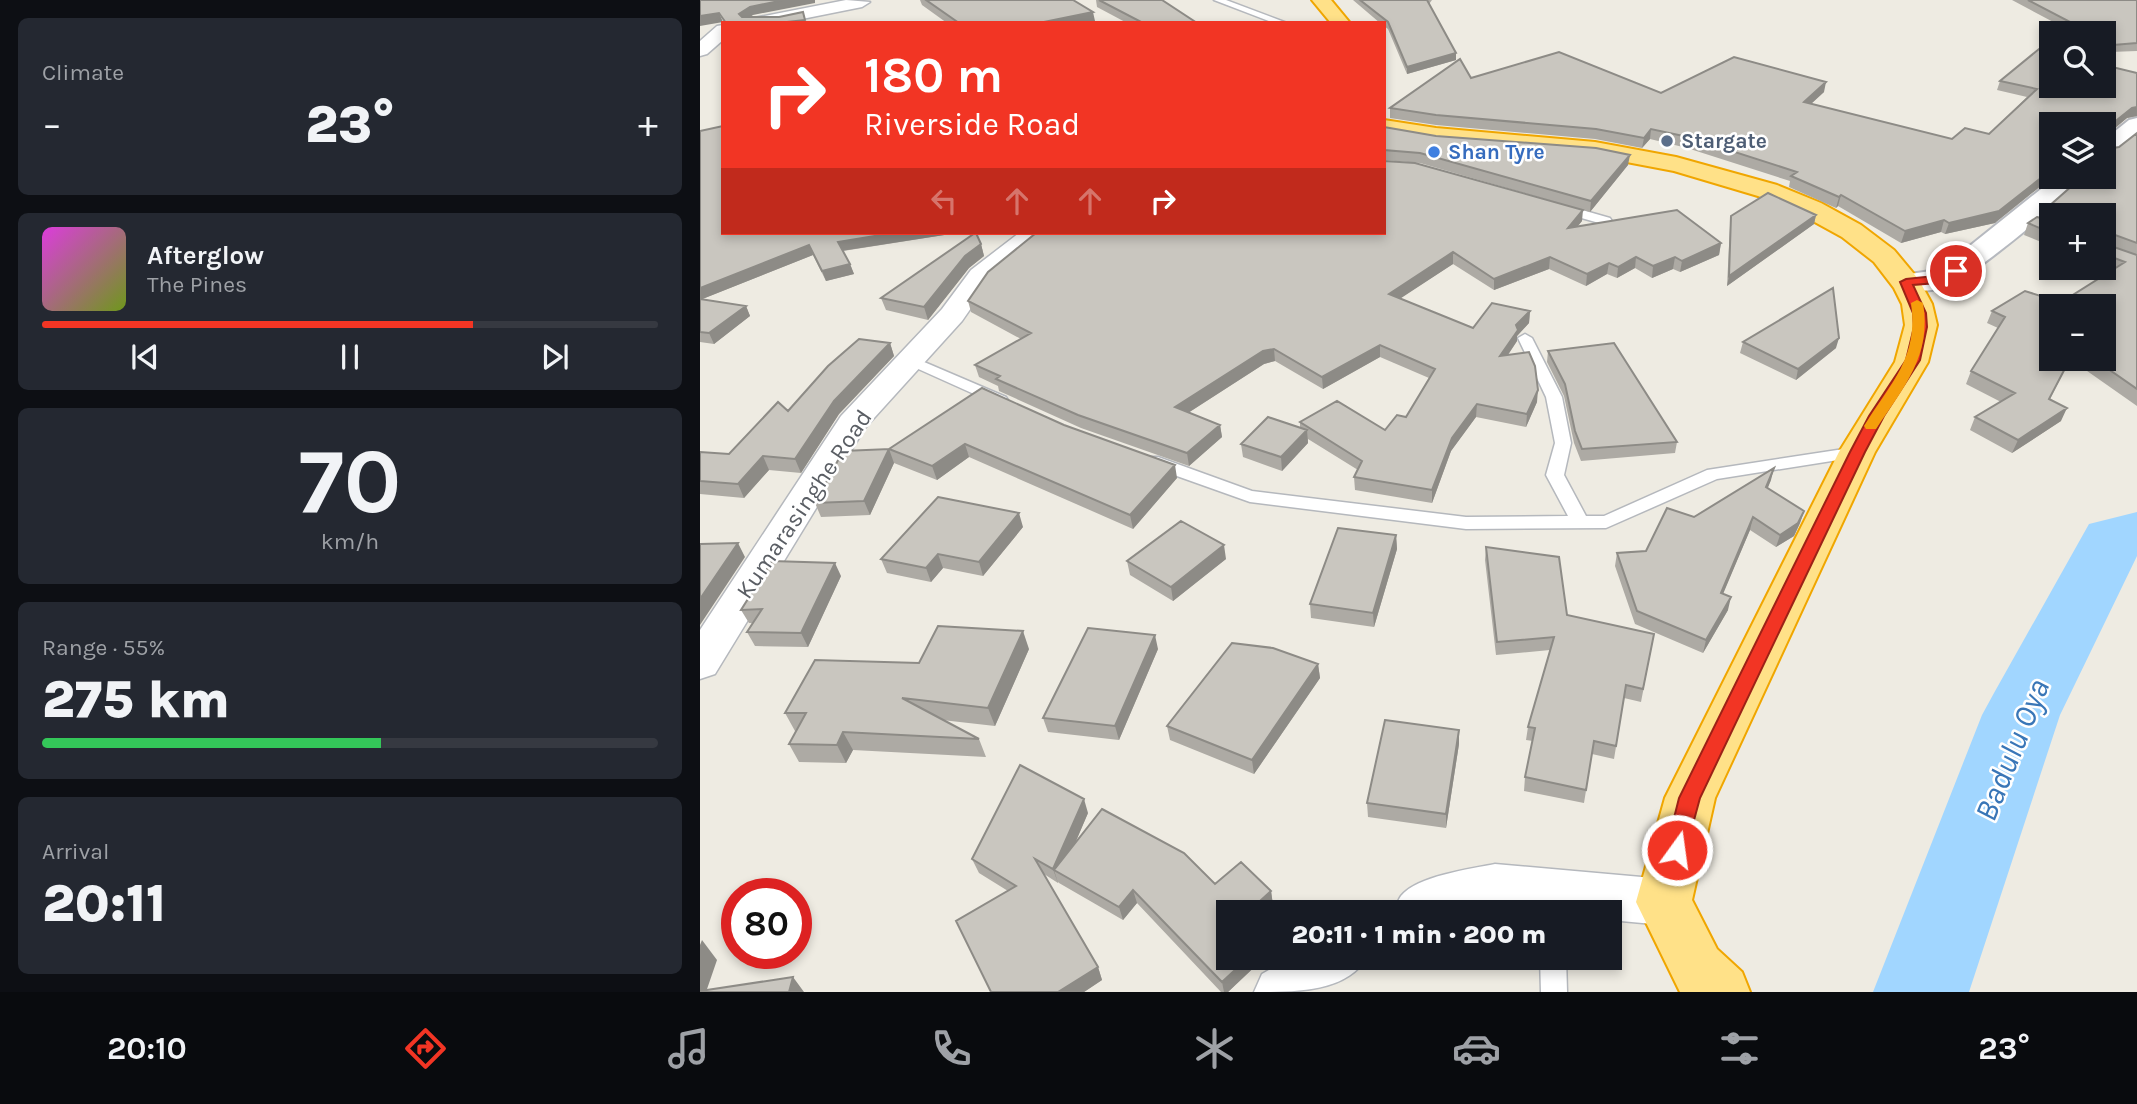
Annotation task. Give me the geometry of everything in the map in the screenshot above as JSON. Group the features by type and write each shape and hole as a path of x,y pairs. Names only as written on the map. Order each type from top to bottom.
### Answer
{"highway":[{"path":"1321,0 1339,21"},
{"path":"1386,127 1594,148 1704,172 1788,200 1850,228 1879,250 1906,282 1920,313 1918,342 1913,360 1901,382 1876,416 1857,452 1690,798 1664,902 1697,969 1721,992"}],"street":[{"path":"764,21 864,1"},
{"path":"852,21 864,1"},
{"path":"700,32 721,29"},
{"path":"700,50 721,31"},
{"path":"2116,142 2137,125"},
{"path":"1906,282 1937,280 1956,271 2031,220 2060,189"},
{"name":"Kumarasinghe Road","path":"700,663 852,423 952,315 980,276 1032,235"},
{"path":"1438,900 1494,886 1544,900"},
{"path":"1622,902 1664,902"},
{"path":"1281,992 1319,970"}],"lane":[{"path":"1218,0 1277,21"},
{"path":"1543,203 1606,220"},
{"path":"1525,338 1554,397 1563,443 1555,475 1580,522"},
{"path":"910,360 1011,405"},
{"path":"1137,455 1250,496 1466,523 1606,522 1713,474 1857,452"},
{"path":"1553,970 1554,992"}],"building":[{"path":"700,0 784,0 750,7 739,14 742,17 779,17 803,12 805,20 725,21 719,13 700,16"},
{"path":"926,0 1073,0 1093,12 1049,21 956,21"},
{"path":"1099,0 1162,0 1194,21 1139,21"},
{"path":"1360,0 1427,0 1456,53 1407,67 1388,22"},
{"path":"2028,0 2137,0 2137,43 2116,45 2116,21 2068,21"},
{"path":"2039,49 2039,98 2116,98 2116,68 2137,73 2137,107 2116,121 2116,112 2039,112 2039,179 1999,211 1949,223 1944,220 1905,231 1841,195 1839,197 1791,176 1797,172 1688,137 1651,129 1644,138 1596,129 1436,115 1390,108 1460,59 1471,78 1559,52 1661,93 1734,57 1826,82 1804,102 1952,139 1965,128 1989,134 2037,89 2000,81"},
{"path":"721,126 721,235 881,235 838,242 850,264 822,271 809,245 700,288 700,131"},
{"path":"1386,127 1436,136 1596,148 1630,155 1591,201 1420,153 1386,150"},
{"path":"2137,133 2137,243 2116,235 2116,203 2053,203 2068,189 2116,189 2116,148"},
{"path":"1386,161 1415,163 1583,210 1568,228 1677,210 1721,243 1682,261 1675,257 1653,266 1636,257 1618,267 1609,263 1587,274 1550,257 1494,279 1453,252 1389,294 1473,328 1492,303 1530,311 1516,325 1518,330 1500,356 1529,352 1535,366 1538,390 1527,414 1477,404 1452,438 1432,490 1354,477 1362,461 1300,422 1337,401 1385,430 1397,415 1406,417 1435,369 1380,345 1322,377 1274,349 1263,351 1175,407 1220,425 1187,453 1078,415 996,379 1000,376 975,365 1031,333 968,301 988,272 1034,235 1386,235"},
{"path":"1768,193 1816,215 1729,276 1731,216"},
{"path":"2037,217 2039,218 2039,228 2028,223"},
{"path":"972,235 977,235 981,244 965,256 924,307 881,298"},
{"path":"2116,248 2137,255 2137,389 2111,371 2116,371 2116,294 2074,294 2096,280 2116,280 2116,268 2125,262 2116,259"},
{"path":"1833,288 1839,338 1798,369 1743,342"},
{"path":"2025,291 2039,296 2039,371 2064,371 2049,399 2067,408 2018,440 1975,417 2015,393 1971,371 2005,317 1992,311"},
{"path":"700,299 746,306 709,333 700,332"},
{"path":"859,339 890,343 834,401 795,459 763,456 738,484 700,481 700,452 729,454 778,402 788,411 828,366"},
{"path":"1614,343 1677,442 1582,449 1575,431 1565,384 1548,351"},
{"path":"982,388 1064,425 1175,465 1130,515 965,444 932,466 889,449"},
{"path":"1268,417 1307,430 1281,457 1241,444"},
{"path":"889,449 864,501 815,503 843,451"},
{"path":"1774,468 1766,487 1804,511 1798,523 1780,535 1753,517 1721,593 1731,597 1706,640 1637,611 1617,553 1646,551 1667,508 1694,517"},
{"path":"938,497 1019,513 979,562 938,554 926,568 881,559"},
{"path":"1181,521 1224,545 1171,587 1127,561"},
{"path":"1338,528 1396,535 1373,613 1310,604"},
{"path":"738,543 700,599 700,544"},
{"path":"1486,547 1559,557 1567,615 1654,634 1643,689 1626,685 1616,746 1594,741 1586,790 1525,777 1535,728 1528,727 1554,637 1497,642"},
{"path":"772,561 835,563 801,633 747,632 762,609 741,610"},
{"path":"938,626 1023,631 988,708 902,698 979,739 843,732 837,745 789,744 806,713 785,713 815,660 919,663"},
{"path":"1088,628 1155,635 1115,726 1043,718"},
{"path":"1232,643 1273,648 1318,664 1252,760 1167,726"},
{"path":"1385,720 1459,730 1446,814 1367,803"},
{"path":"1020,765 1084,799 1053,869 1035,859 1098,967 1058,992 991,992 956,921 1016,886 972,859"},
{"path":"1102,809 1184,853 1215,884 1241,862 1271,891 1261,900 1216,900 1216,970 1235,970 1222,982 1133,890 1119,907 1054,870"},
{"path":"793,977 789,992 700,992 700,991"}],"waterway":[{"name":"Badulu Oya","path":"1921,992 2021,715 2112,540 2137,534"}],"slow traffic":[{"path":"1871,426 1913,360 1921,327 1917,303"}],"place":[{"name":"Stargate","path":"1667,141"},
{"name":"Shan Tyre","path":"1434,152"}],"route":[{"path":"1677,850 1690,798 1857,452 1876,416 1901,382 1913,360 1921,327 1920,313 1906,282 1937,280 1956,271"}]}
